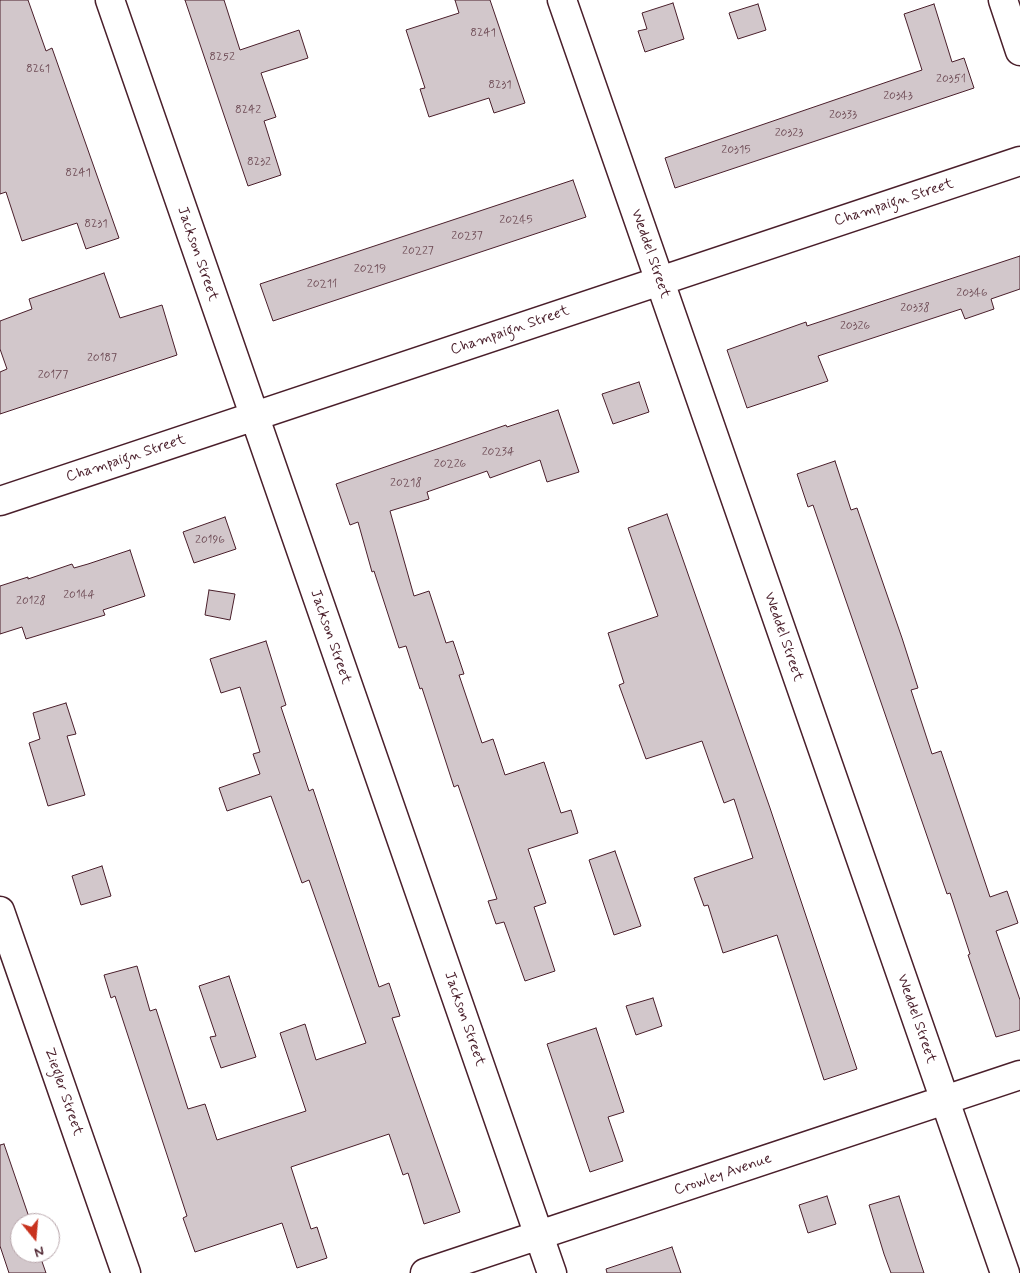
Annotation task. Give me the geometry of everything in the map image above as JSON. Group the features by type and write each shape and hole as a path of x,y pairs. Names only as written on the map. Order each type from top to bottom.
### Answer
{"street":[{"name":"Jackson Street","path":"110,0 552,1273"},
{"name":"Weddel Street","path":"562,0 1005,1273"},
{"path":"1002,0 1020,51"},
{"name":"Champaign Street","path":"0,501 1020,161"},
{"name":"Ziegler Street","path":"0,911 126,1273"},
{"name":"Crowley Avenue","path":"425,1273 1020,1075"}],"building":[{"path":"0,0 28,0 46,51 52,48 119,238 86,249 77,223 22,241 6,192 0,194"},
{"path":"185,0 224,0 240,50 299,30 308,58 261,73 276,117 264,121 281,175 248,186"},
{"path":"455,0 490,0 525,103 494,113 489,98 429,117 420,89 425,88 406,30 459,13"},
{"path":"673,3 684,39 645,52 638,31 647,29 642,13"},
{"path":"758,4 766,30 738,39 729,13"},
{"path":"934,4 952,62 964,58 974,88 675,188 665,158 922,70 904,14"},
{"path":"573,180 586,217 273,321 260,284"},
{"path":"1020,256 1020,289 991,299 994,309 965,319 961,309 818,356 828,381 747,408 727,350 806,322 807,326"},
{"path":"104,273 120,318 162,305 177,355 0,414 0,372 7,369 0,349 0,321 32,309 29,299"},
{"path":"639,382 649,412 613,424 602,394"},
{"path":"558,410 579,472 547,482 540,460 490,478 487,471 427,492 429,499 390,511 414,596 429,591 446,643 453,641 464,674 459,675 482,743 493,739 505,775 544,762 561,813 571,810 578,833 528,849 546,903 534,907 555,971 525,981 504,922 496,924 488,901 497,899 458,785 454,787 422,688 420,689 406,646 399,648 374,571 372,572 358,522 350,525 336,484 506,425 507,427"},
{"path":"835,461 851,510 857,508 902,638 918,688 911,690 932,754 941,751 990,897 1007,891 1018,923 996,931 1020,1000 1020,1030 996,1037 968,955 970,954 950,893 947,894 813,505 808,507 797,474"},
{"path":"667,514 770,808 857,1069 824,1080 777,935 723,953 708,905 704,906 694,878 753,858 734,799 724,803 702,741 646,759 619,685 624,683 608,633 658,616 628,528"},
{"path":"225,517 236,549 194,563 183,532"},
{"path":"130,550 145,596 103,610 105,615 26,639 22,627 0,634 0,586 72,564 74,568"},
{"path":"209,590 235,594 230,620 205,615"},
{"path":"266,641 286,705 281,707 309,791 313,789 379,987 389,983 400,1016 392,1018 460,1212 424,1224 408,1173 403,1175 389,1134 291,1167 311,1229 317,1227 327,1258 297,1268 282,1223 195,1252 183,1218 187,1216 115,996 111,998 104,975 137,966 150,1011 156,1009 188,1109 205,1104 217,1140 306,1111 280,1033 305,1024 316,1060 366,1043 309,880 302,883 271,796 227,811 219,788 260,774 253,754 260,752 240,687 221,693 210,659"},
{"path":"66,703 76,734 67,736 85,795 48,806 29,743 40,739 33,713"},
{"path":"615,851 641,926 614,935 589,860"},
{"path":"102,866 111,896 81,905 72,876"},
{"path":"229,976 256,1057 221,1068 210,1037 216,1036 199,986"},
{"path":"653,998 662,1026 636,1035 626,1006"},
{"path":"596,1028 624,1112 608,1117 623,1161 590,1172 547,1044"},
{"path":"4,1144 28,1213 10,1213 10,1263 42,1263 46,1273 9,1273 0,1246 0,1145"},
{"path":"827,1196 836,1224 808,1233 799,1205"},
{"path":"899,1196 924,1273 891,1273 884,1254 869,1205"},
{"path":"672,1247 681,1273 607,1273 606,1269"}]}
